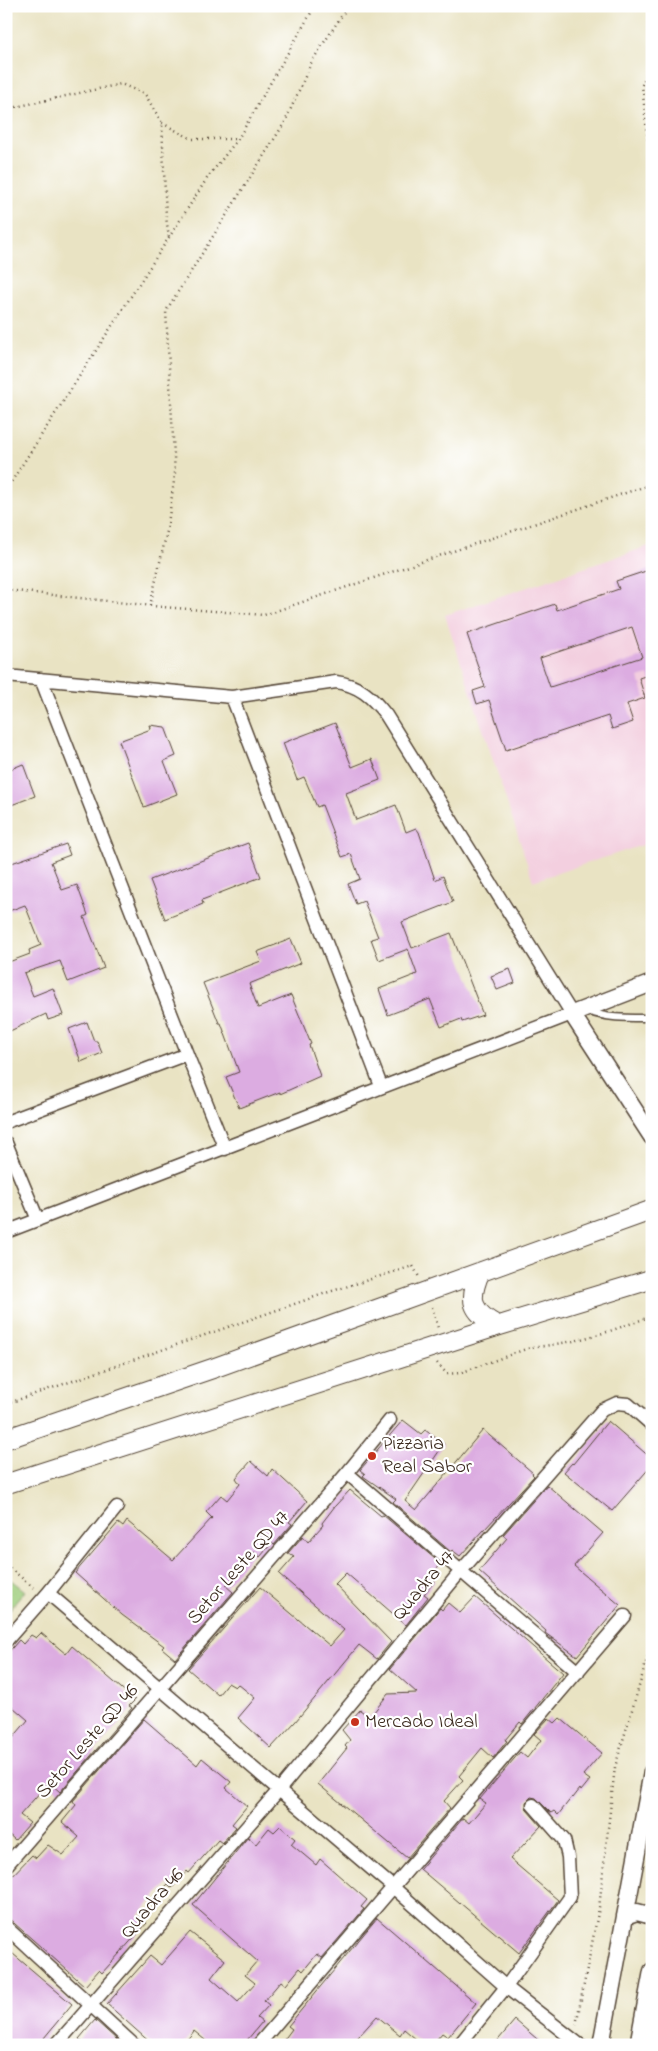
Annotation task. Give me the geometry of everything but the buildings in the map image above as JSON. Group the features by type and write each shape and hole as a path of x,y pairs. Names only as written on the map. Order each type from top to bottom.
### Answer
{"main road":[{"path":"652,983 578,1012 652,1137"},
{"path":"6,1439 214,1368 652,1210"},
{"path":"480,1272 473,1289 474,1307 485,1319 498,1326"},
{"path":"6,1484 498,1326 652,1280"},
{"path":"601,2045 652,1772"},
{"path":"624,1916 637,1912 652,1916"},
{"path":"638,2045 652,1970"}],"street":[{"path":"6,676 232,697 336,682 346,683 361,689 374,699 386,715 578,1012 381,1086 225,1149 6,1232"},
{"path":"41,679 225,1149"},
{"path":"232,697 381,1086"},
{"path":"6,1122 187,1054"},
{"path":"6,1143 38,1220"},
{"name":"Quadra 47","path":"279,1790 460,1572 602,1410 617,1403 628,1404 652,1425"},
{"name":"Setor Leste QD 47","path":"159,1688 347,1473 390,1420"},
{"path":"347,1473 578,1672"},
{"path":"6,1641 47,1595 117,1506"},
{"path":"47,1595 394,1888 506,1987 576,2042"},
{"path":"258,2045 625,1616"},
{"name":"Setor Leste QD 46","path":"6,1866 159,1688"},
{"name":"Quadra 46","path":"56,2045 279,1790"},
{"path":"459,2045 506,1987 570,1897 568,1857 564,1840 533,1805"},
{"path":"6,1927 134,2045"}],"lane":[{"path":"578,1012 623,1018 652,1018"}],"path":[{"path":"6,490 208,177 238,140 315,6"},
{"path":"150,606 167,531 175,474 166,311 285,122 312,61 348,6"},
{"path":"652,61 642,86 648,142 652,148"},
{"path":"6,109 121,84 145,94 162,123 166,217 169,238"},
{"path":"162,123 192,139 238,140"},
{"path":"6,590 150,606 264,615 652,484"},
{"path":"6,1565 47,1595"},
{"path":"576,2042 599,1908 615,1767 646,1663 652,1632"}],"shaded area":[{"path":"652,545 652,842 533,881 445,615"}],"green space":[{"path":"6,1576 25,1591 6,1614"}],"place":[{"name":"Pizzaria Real Sabor","path":"372,1456"},
{"name":"Mercado Ideal","path":"355,1722"}]}
